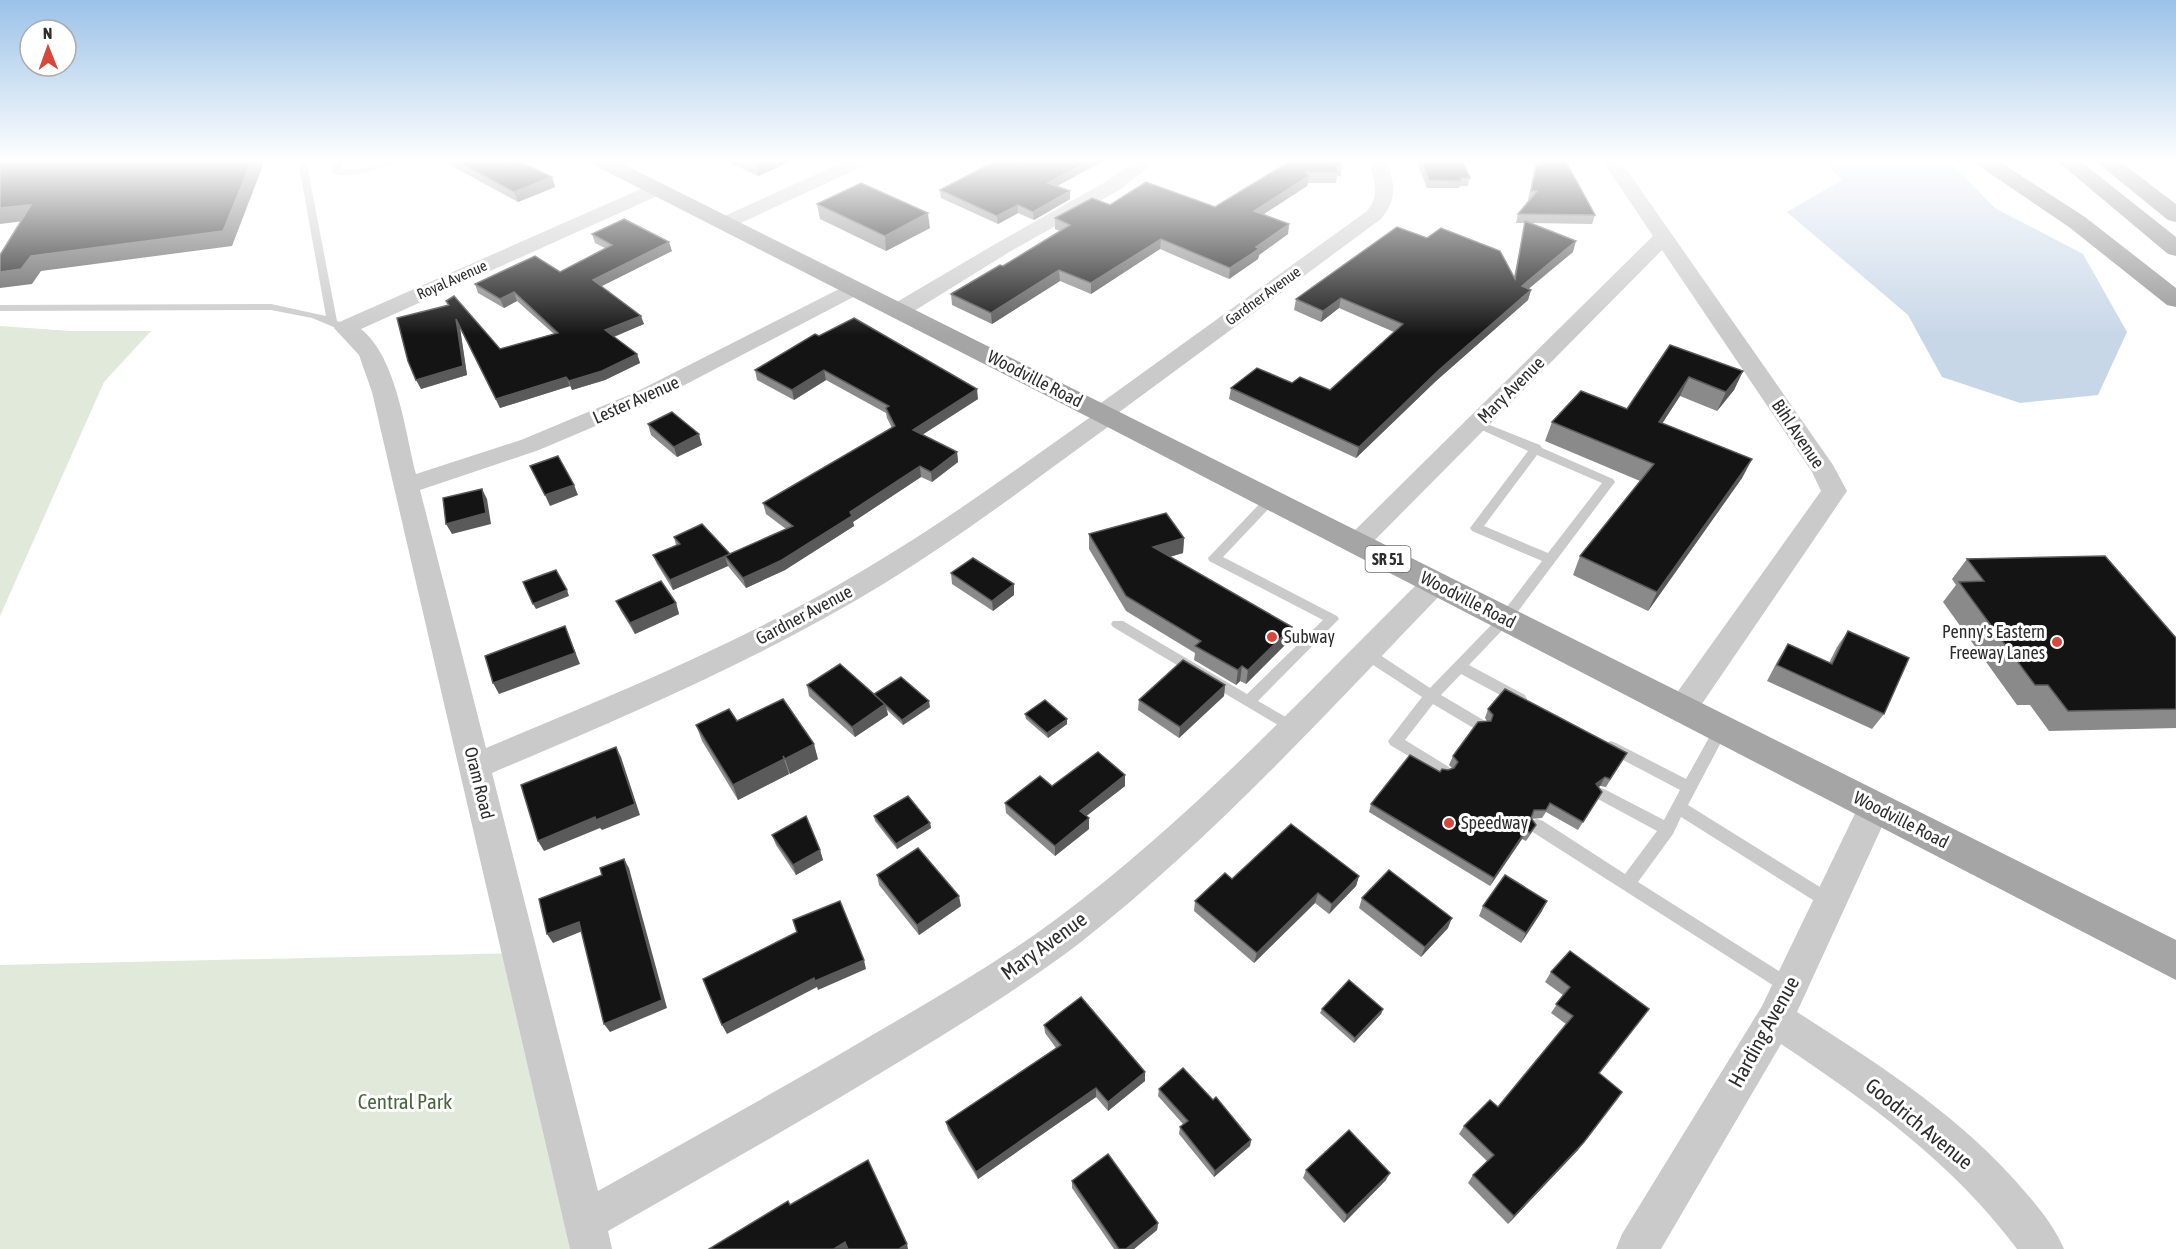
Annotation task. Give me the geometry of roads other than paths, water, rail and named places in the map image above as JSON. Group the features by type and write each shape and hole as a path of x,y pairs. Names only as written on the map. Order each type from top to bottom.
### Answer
{"highway":[{"path":"2071,218 2176,300"},
{"path":"2096,218 2176,287"},
{"path":"2138,218 2176,249"}],"main road":[{"name":"Woodville Road","path":"716,218 2176,960"}],"street":[{"name":"Royal Avenue","path":"339,324 588,218"},
{"path":"725,223 735,218"},
{"path":"898,310 1055,218"},
{"name":"Gardner Avenue","path":"475,766 679,678 826,605 930,541 1105,415 1370,218"},
{"name":"Bihl Avenue","path":"1651,218 1824,471 1834,491 1682,709"},
{"name":"Mary Avenue","path":"1357,543 1664,237"},
{"name":"Lester Avenue","path":"406,486 530,445 644,397 854,289"},
{"name":"Oram Road","path":"339,324 362,340 377,371 588,1235"},
{"name":"Mary Avenue","path":"588,1235 823,1086 965,1001 1065,933 1233,788 1436,583"},
{"name":"Harding Avenue","path":"1637,1249 1783,1003 1875,807"},
{"name":"Goodrich Avenue","path":"1783,1003 1931,1127 1990,1183 2018,1214 2043,1249"}],"lane":[{"path":"315,218 339,324"},
{"path":"0,308 271,307 296,310 339,324"},
{"path":"1444,771 1395,741 1458,666 1505,619 1609,482 1477,424"},
{"path":"1536,448 1476,528 1550,560"},
{"path":"1249,701 1332,619 1214,558 1271,499"},
{"path":"1118,624 1293,728"},
{"path":"1366,653 1480,725"},
{"path":"1458,666 1532,705"},
{"path":"1627,884 1680,808 1721,729"},
{"path":"1595,738 1690,788"},
{"path":"1601,794 1667,829"},
{"path":"1680,808 1830,902"},
{"path":"1537,826 1627,884 1783,1003"}],"water":[{"path":"1794,218 2015,218 2083,254 2127,332 2098,395 2020,403 1942,377 1908,315"}],"place":[{"name":"Subway","path":"1272,637"},
{"name":"Penny's Eastern Freeway Lanes","path":"2057,642"},
{"name":"Speedway","path":"1449,823"}],"park label":[{"name":"Central Park","path":"405,1102"}]}
